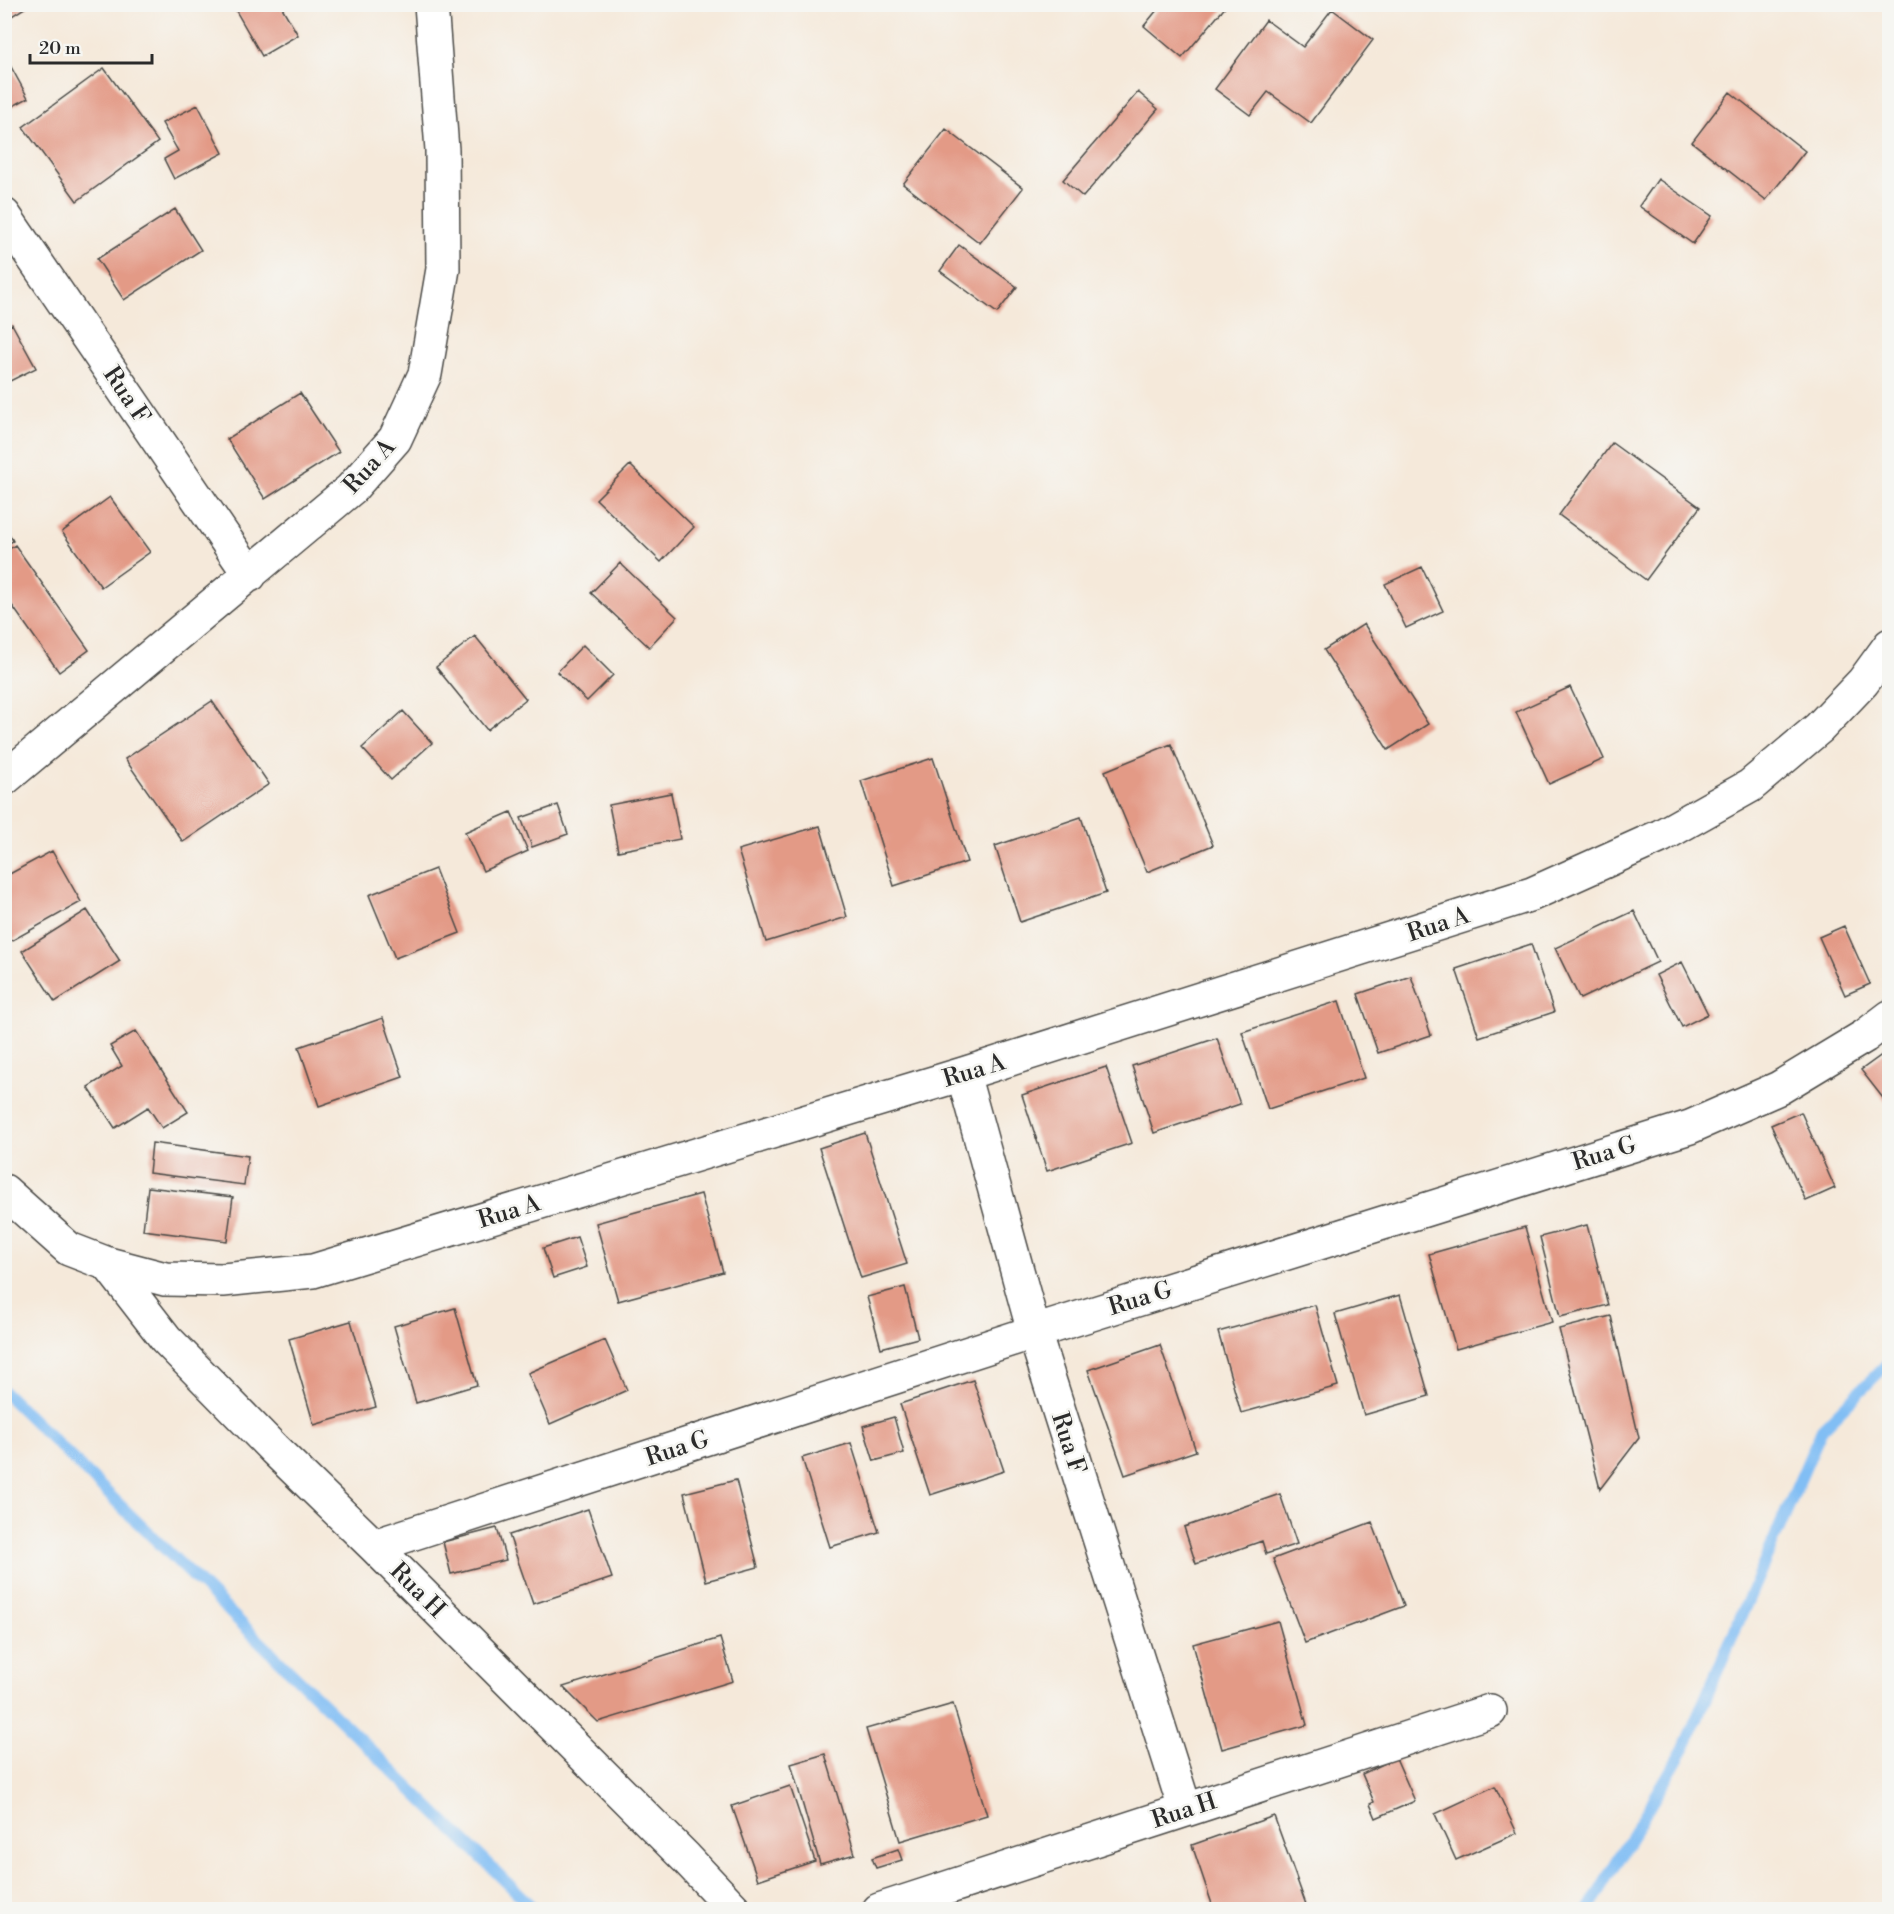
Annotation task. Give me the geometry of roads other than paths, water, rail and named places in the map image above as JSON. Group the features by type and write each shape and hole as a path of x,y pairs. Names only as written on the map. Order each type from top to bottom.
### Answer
{"street":[{"name":"Rua A","path":"4,779 351,489 395,439 425,374 443,269 442,150 431,4"},
{"name":"Rua F","path":"4,215 250,575"},
{"name":"Rua A","path":"4,1191 69,1249 108,1264 165,1279 223,1280 313,1271 963,1074 1532,894 1661,836 1750,786 1819,728 1863,682 1890,645"},
{"name":"Rua G","path":"375,1546 1034,1332 1690,1126 1779,1088 1865,1036 1890,1017"},
{"name":"Rua F","path":"963,1074 1034,1332 1185,1809"},
{"name":"Rua H","path":"108,1264 166,1339 273,1449 375,1546 686,1858 735,1910"},
{"name":"Rua H","path":"879,1910 1490,1711"}],"waterway":[{"path":"1588,1910 1684,1748 1822,1429 1890,1361"},
{"path":"4,1392 535,1910"}]}
